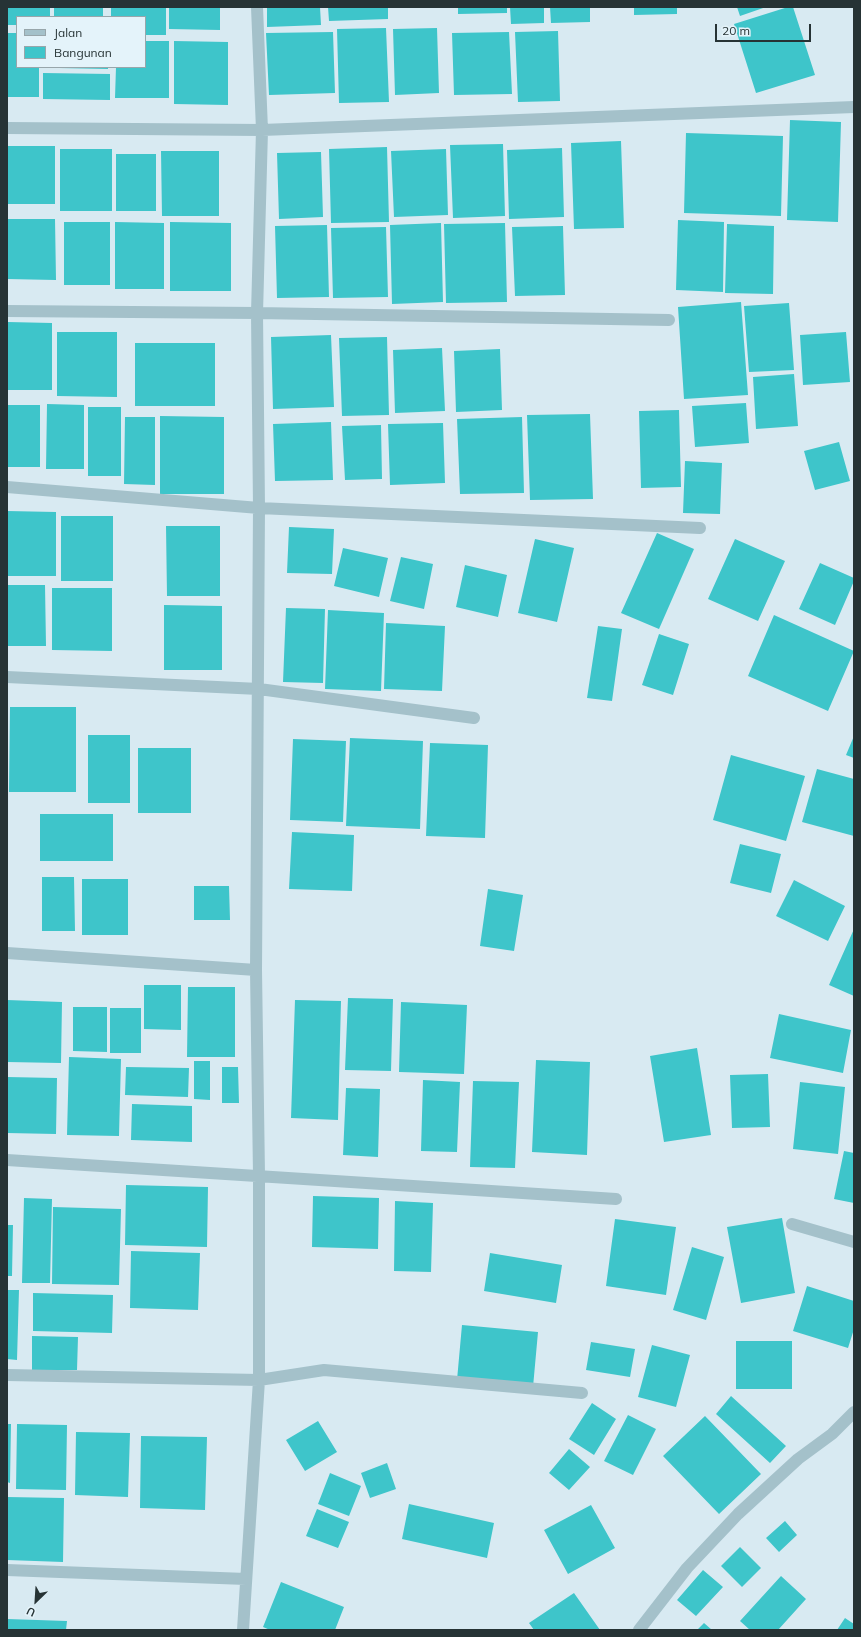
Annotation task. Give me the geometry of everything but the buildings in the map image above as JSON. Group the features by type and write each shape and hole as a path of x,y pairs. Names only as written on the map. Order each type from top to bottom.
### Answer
{"street":[{"path":"243,1630 259,1380 259,1175 256,970 260,508 257,313 262,130 257,7"},
{"path":"7,128 262,130 854,107"},
{"path":"7,311 257,313 670,320"},
{"path":"7,487 260,508 700,528"},
{"path":"7,677 259,689 474,718"},
{"path":"7,953 256,970"},
{"path":"7,1160 616,1199"},
{"path":"792,1224 854,1242"},
{"path":"7,1375 259,1380 324,1370 582,1393"},
{"path":"639,1630 687,1568 738,1514 798,1460 832,1434 854,1412"},
{"path":"7,1570 246,1579"}]}
